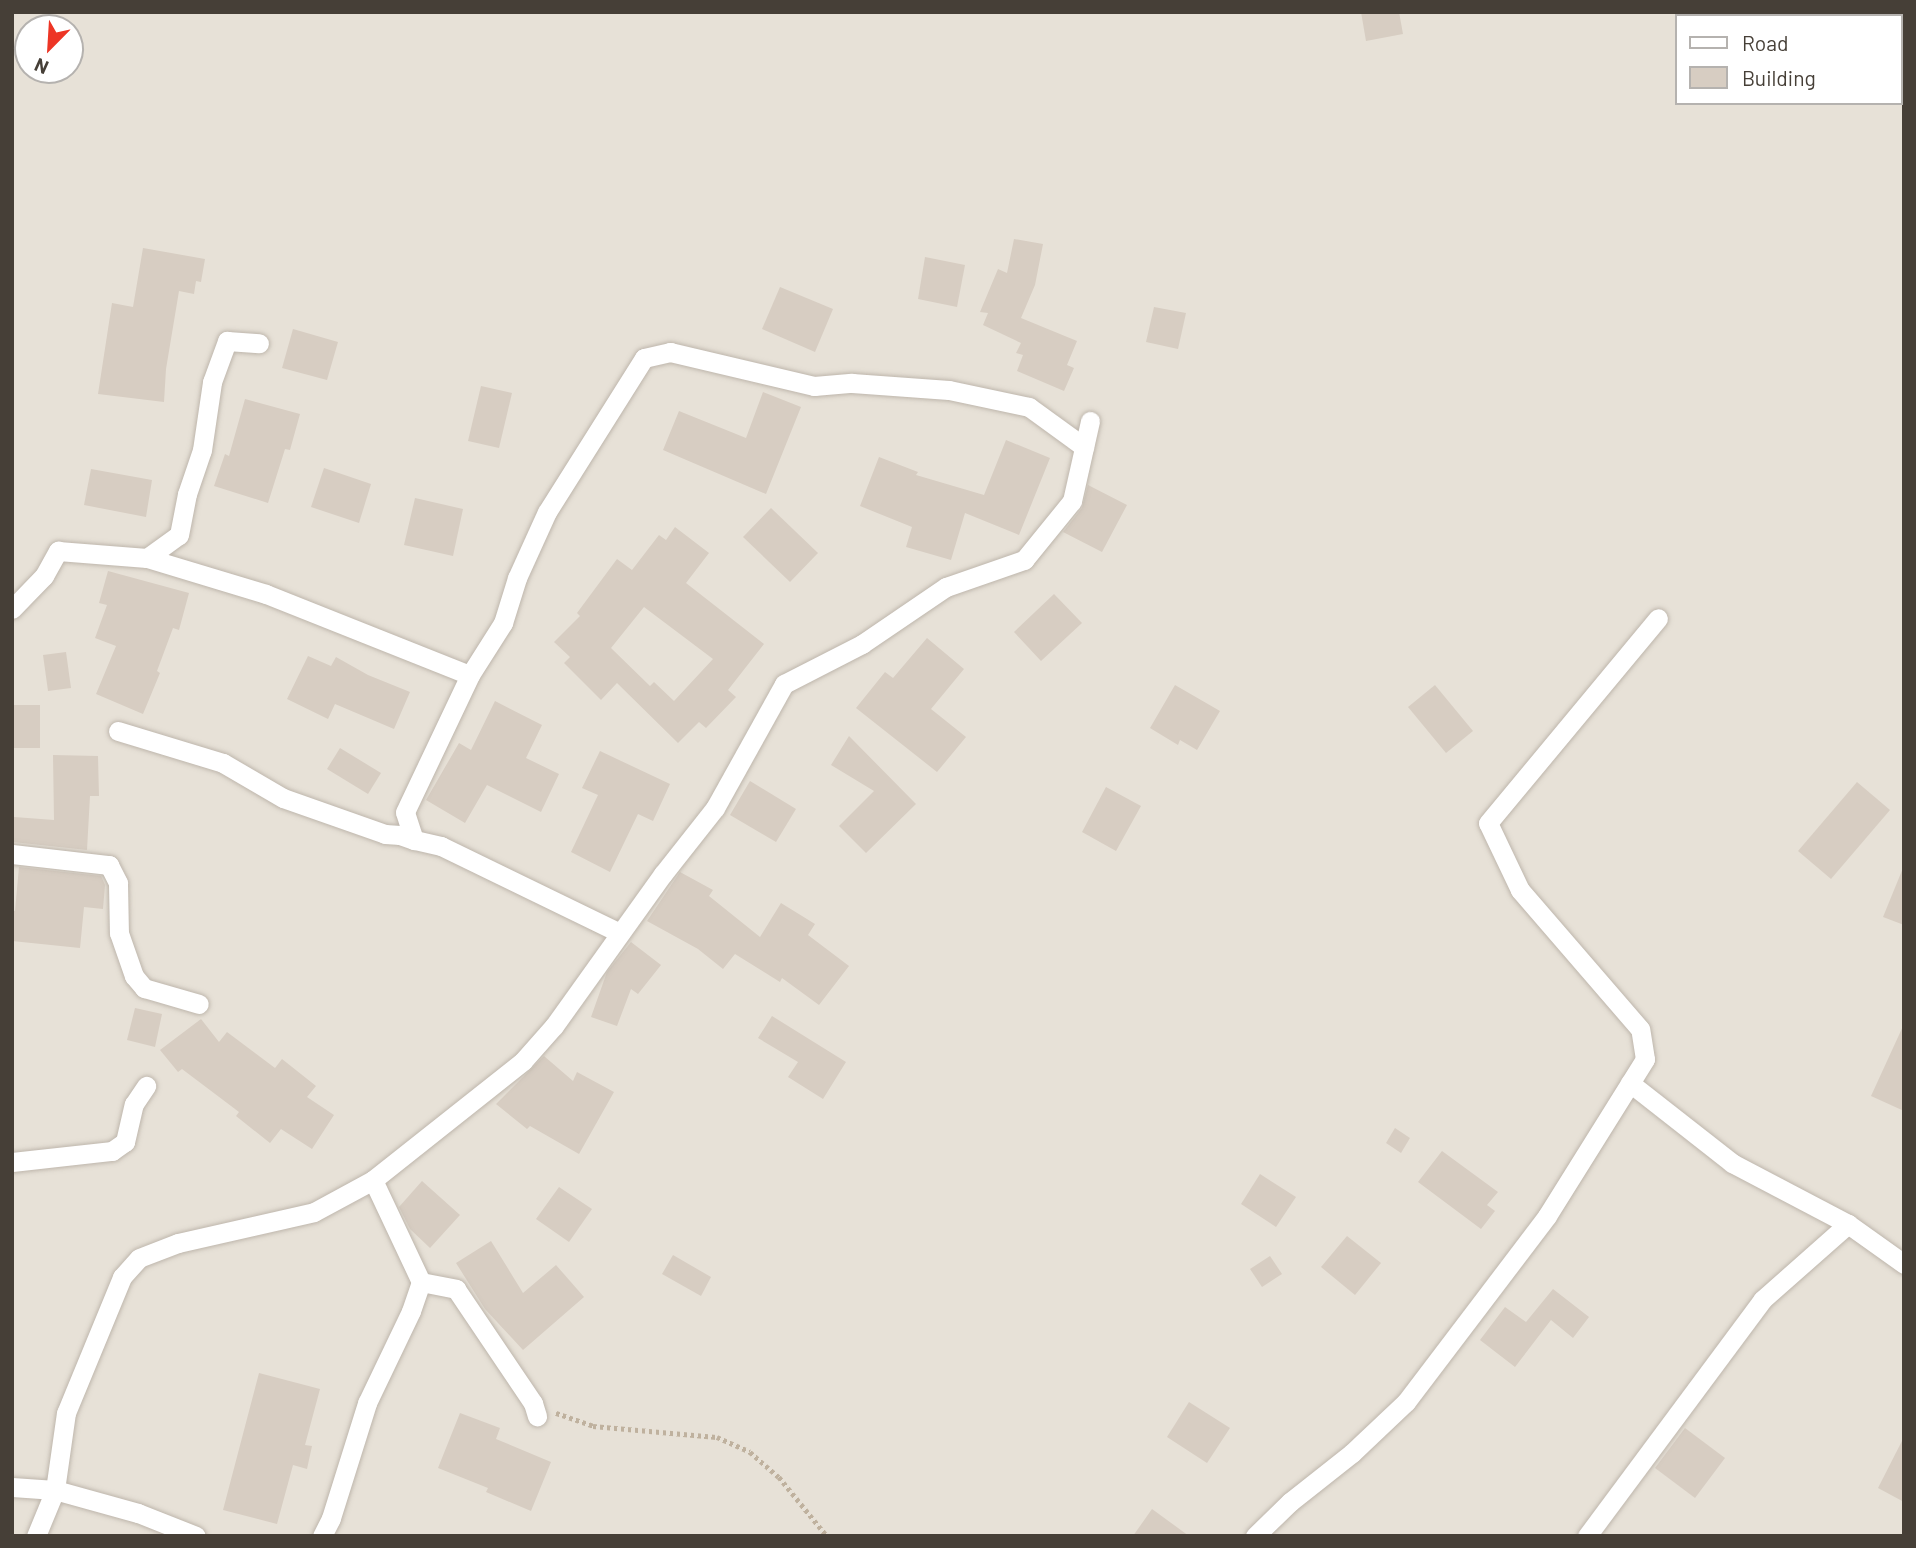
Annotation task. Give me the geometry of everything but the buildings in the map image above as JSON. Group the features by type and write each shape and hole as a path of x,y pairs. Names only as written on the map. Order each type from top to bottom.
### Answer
{"street":[{"path":"147,558 179,536 187,494 202,450 212,382 227,341 259,343"},
{"path":"414,840 405,812 470,675 503,623 517,578 547,512 644,358 670,352 814,386 852,383 948,390 1029,407 1084,447"},
{"path":"36,1536 55,1490 66,1413 122,1277 139,1258 178,1243 314,1212 373,1181 523,1062 554,1026 620,933 715,808 784,684 862,644 946,587 1024,560 1072,501 1090,421"},
{"path":"12,609 44,576 58,551 147,558 266,594 470,675"},
{"path":"1255,1536 1290,1502 1352,1453 1406,1402 1547,1216 1645,1059 1640,1029 1520,890 1488,823 1658,618"},
{"path":"118,731 223,763 283,798 385,834 400,835 442,846 620,933"},
{"path":"12,854 109,865 118,883 120,933 134,976 144,988 199,1004"},
{"path":"1630,1083 1732,1163 1849,1224 1904,1264"},
{"path":"12,1162 112,1151 125,1142 134,1104 146,1086"},
{"path":"322,1536 331,1518 367,1403 411,1311 421,1282 373,1181"},
{"path":"1587,1536 1762,1300 1849,1224"},
{"path":"421,1282 456,1289 535,1409"},
{"path":"12,1487 55,1490 138,1513 196,1536"}],"path":[{"path":"535,1409 593,1426 717,1437 750,1452 779,1477 827,1536"}],"shaded area":[{"path":"12,12 1904,12 1904,1536 12,1536"}]}
